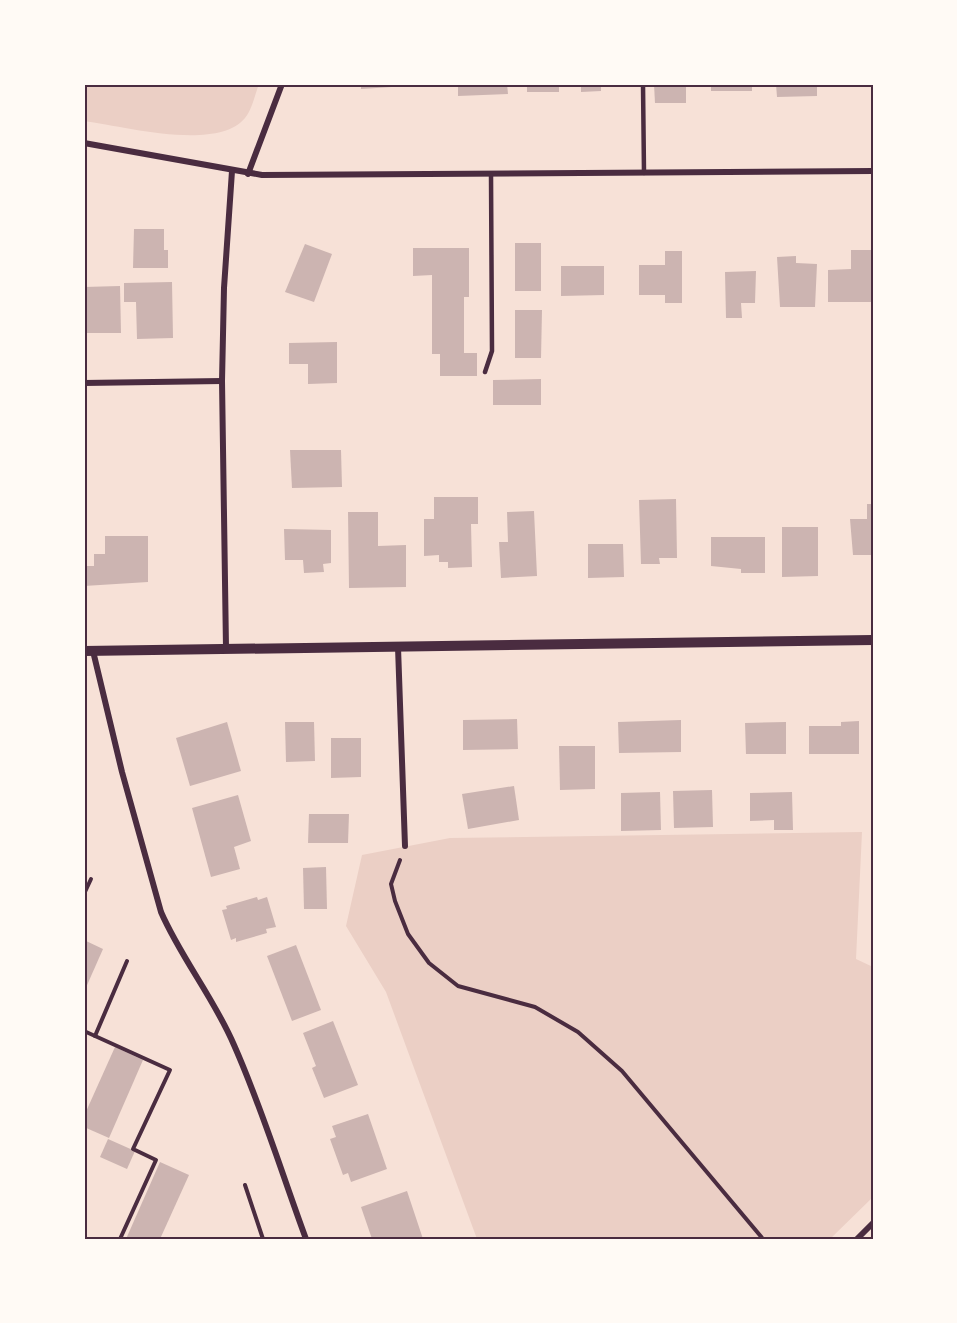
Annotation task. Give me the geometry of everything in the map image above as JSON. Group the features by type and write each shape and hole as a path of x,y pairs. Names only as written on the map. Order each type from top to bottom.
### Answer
{"street":[{"path":"248,174 282,84"},
{"path":"84,143 248,174 873,171"},
{"path":"226,648 222,381 224,288 232,171"},
{"path":"84,383 222,381"},
{"path":"306,1239 234,1045 205,987 169,931 161,912 89,651 873,640"},
{"path":"398,647 405,846"},
{"path":"856,1239 873,1223"}],"lane":[{"path":"643,84 644,173"},
{"path":"485,372 492,351 491,174"}],"path":[{"path":"405,846 391,884 408,934 429,963 458,986 535,1007 578,1032 622,1071 763,1239"},
{"path":"84,894 91,879"},
{"path":"95,1036 127,961"},
{"path":"84,1031 170,1070 133,1149 156,1160 120,1239"},
{"path":"245,1185 263,1239"}],"shaded area":[{"path":"84,84 259,84 247,115 232,128 214,134 192,135 145,131 84,121"},
{"path":"862,832 856,959 873,967 873,1197 830,1239 477,1239 386,992 346,926 362,855 450,838"}],"building":[{"path":"361,84 407,84 407,86 361,89"},
{"path":"458,84 507,84 508,94 458,96"},
{"path":"527,84 559,84 559,92 527,92"},
{"path":"581,84 601,84 601,91 581,92"},
{"path":"654,84 686,84 686,103 655,103"},
{"path":"711,84 752,84 752,91 711,91"},
{"path":"776,84 817,84 817,96 777,97"},
{"path":"134,229 164,229 164,250 168,250 168,268 133,268"},
{"path":"515,243 541,243 541,291 515,291"},
{"path":"305,244 332,254 314,302 285,292"},
{"path":"413,248 469,248 469,297 464,297 464,353 477,353 477,376 440,376 440,354 432,354 432,275 413,276"},
{"path":"851,250 872,250 872,302 828,302 828,270 851,269"},
{"path":"665,251 682,251 682,303 665,303 665,295 639,295 639,265 665,265"},
{"path":"796,256 796,263 817,264 815,307 780,307 777,257"},
{"path":"561,266 604,266 604,295 561,296"},
{"path":"756,271 755,303 741,303 742,318 726,318 725,272"},
{"path":"172,282 173,338 137,339 136,302 124,302 124,283"},
{"path":"120,286 121,333 84,333 84,287"},
{"path":"515,310 542,310 541,358 515,358"},
{"path":"337,342 337,383 308,384 308,364 289,364 289,343"},
{"path":"541,379 541,405 493,405 493,380"},
{"path":"290,450 341,450 342,487 292,488"},
{"path":"434,497 478,497 478,524 471,524 472,567 448,568 448,562 439,562 439,555 424,556 424,519 434,519"},
{"path":"676,499 677,558 659,558 660,564 641,564 639,500"},
{"path":"867,504 873,504 873,555 853,555 850,519 867,519"},
{"path":"534,511 537,576 501,578 499,542 508,542 507,512"},
{"path":"348,512 378,512 378,546 406,545 406,587 349,588"},
{"path":"782,527 818,527 818,576 782,577"},
{"path":"284,529 331,530 331,563 323,564 324,572 304,573 303,560 285,560"},
{"path":"105,536 148,536 148,582 84,586 84,566 94,566 94,554 105,554"},
{"path":"711,537 765,537 765,573 741,573 741,569 711,566"},
{"path":"588,544 623,544 624,577 588,578"},
{"path":"517,719 518,749 463,750 463,720"},
{"path":"681,720 681,752 619,753 618,722"},
{"path":"859,721 859,754 809,754 809,726 841,726 841,722"},
{"path":"227,722 241,771 190,786 176,738"},
{"path":"285,722 314,722 315,761 286,762"},
{"path":"786,722 786,754 746,754 745,723"},
{"path":"331,738 361,738 361,777 331,778"},
{"path":"559,746 595,746 595,789 560,790"},
{"path":"514,786 519,820 468,829 462,794"},
{"path":"712,790 713,827 674,828 673,791"},
{"path":"660,792 661,830 621,831 621,793"},
{"path":"792,792 793,830 774,830 774,820 750,821 750,793"},
{"path":"238,795 251,841 234,847 240,869 211,877 192,808"},
{"path":"309,814 349,814 348,843 308,843"},
{"path":"326,867 327,909 304,909 303,868"},
{"path":"257,897 258,900 267,897 276,927 266,929 267,933 236,942 236,938 231,940 222,910 227,909 226,906"},
{"path":"84,940 103,949 84,992"},
{"path":"296,945 321,1010 292,1021 267,956"},
{"path":"333,1021 358,1085 324,1098 312,1068 316,1066 303,1033"},
{"path":"115,1047 143,1060 109,1138 84,1127 84,1116"},
{"path":"368,1114 387,1169 351,1182 348,1173 343,1175 330,1139 336,1137 332,1126"},
{"path":"108,1139 135,1151 127,1169 100,1157"},
{"path":"160,1162 189,1175 160,1239 126,1239"},
{"path":"407,1191 423,1239 372,1239 361,1207"}]}
